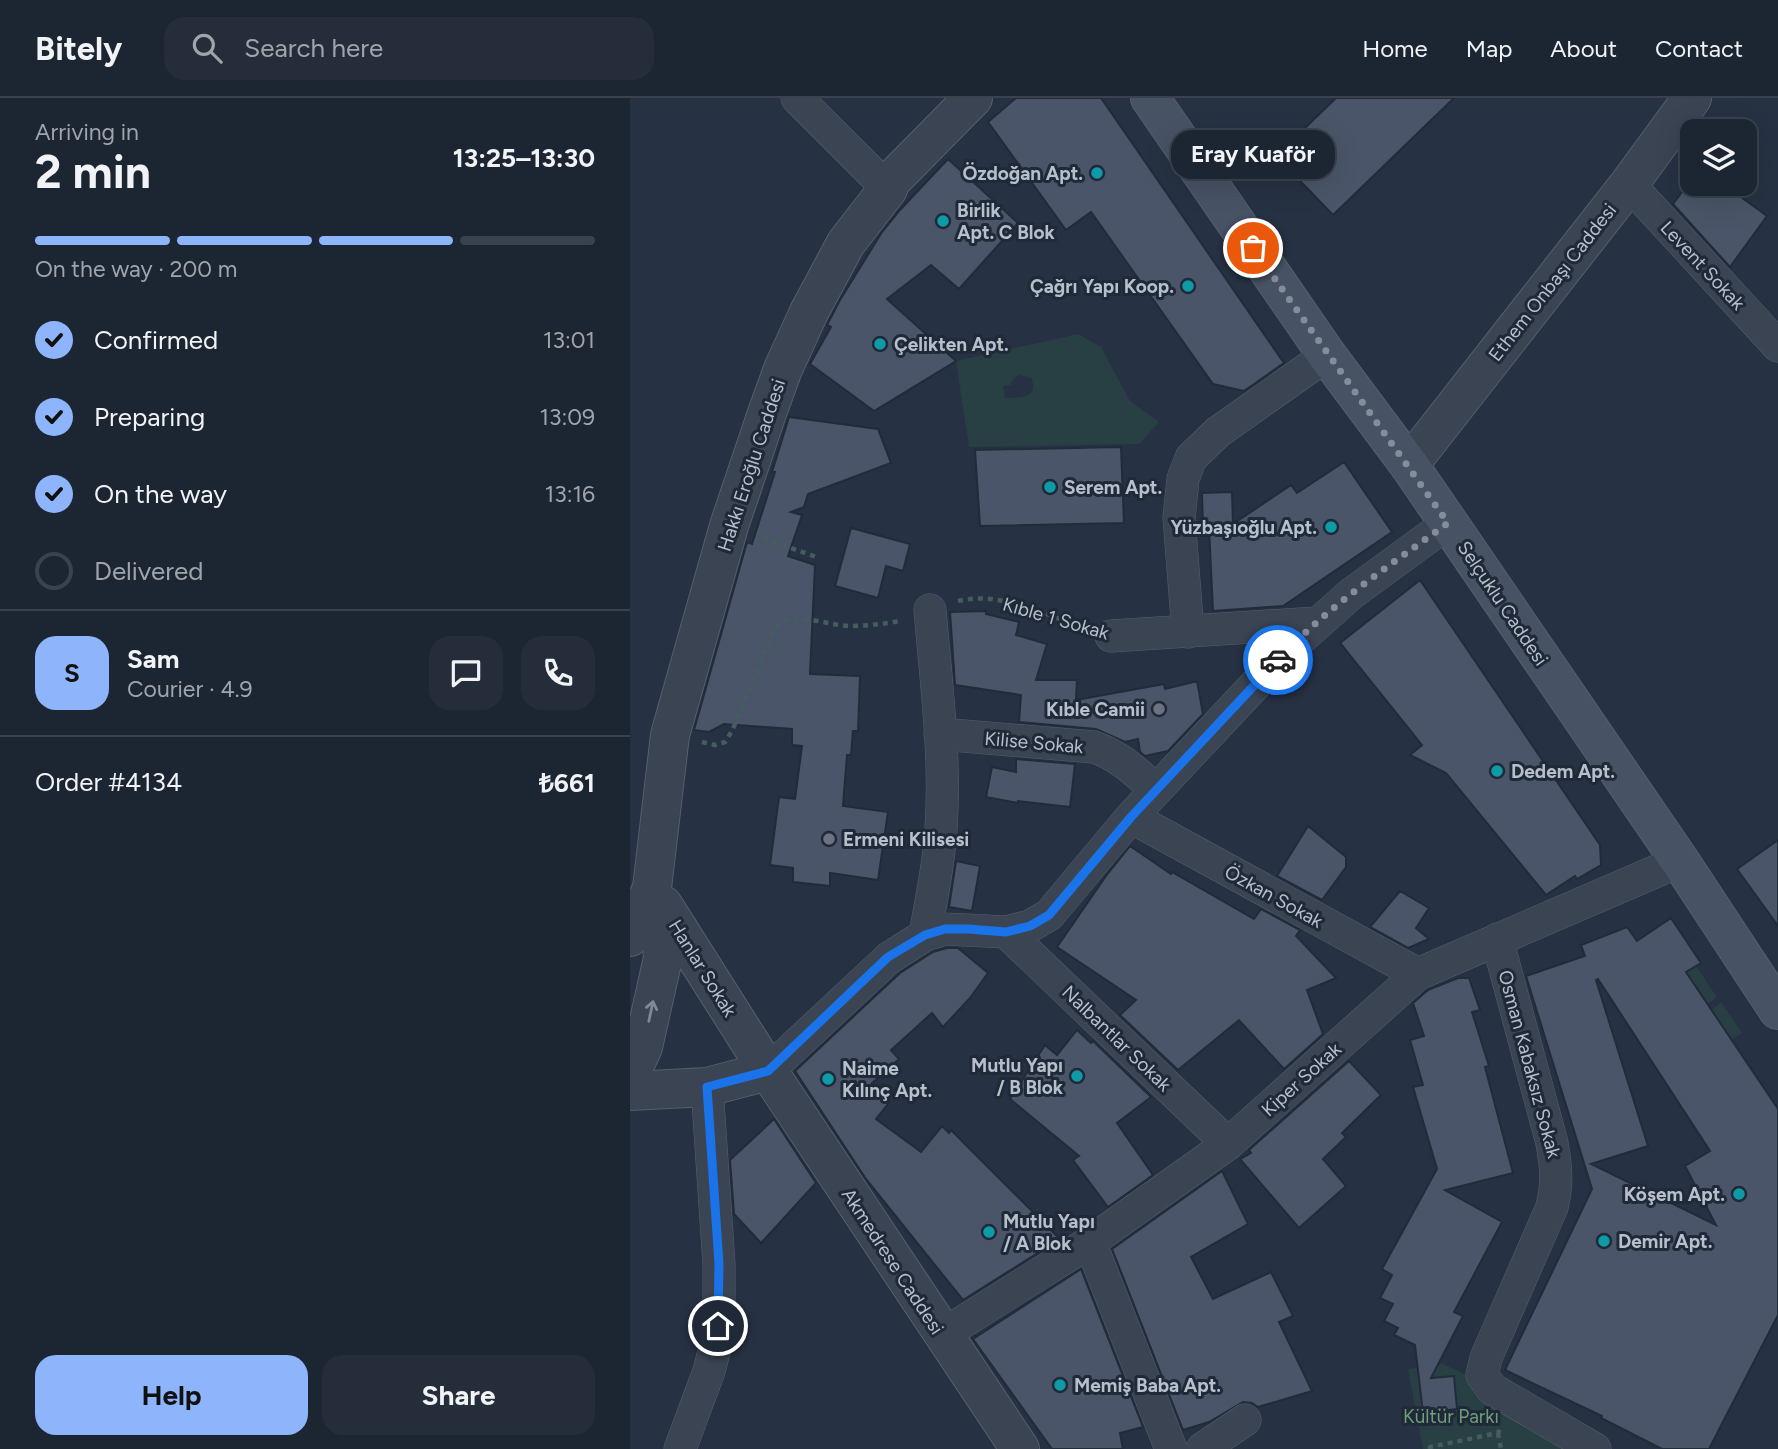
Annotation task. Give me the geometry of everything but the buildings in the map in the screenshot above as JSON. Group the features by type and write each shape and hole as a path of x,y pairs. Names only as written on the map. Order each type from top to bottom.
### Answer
{"main road":[{"name":"Selçuklu Caddesi","path":"1150,98 1328,355 1409,465 1778,1010"}],"street":[{"path":"797,98 888,189"},
{"name":"Hakkı Eroğlu Caddesi","path":"641,880 670,735 729,526 766,413 809,312 846,243 888,189 891,181 973,98"},
{"name":"Ethem Onbaşı Caddesi","path":"1409,465 1629,184 1684,102"},
{"name":"Levent Sokak","path":"1629,184 1778,346"},
{"path":"1188,632 1179,518 1182,479 1191,458 1218,432 1328,355"},
{"path":"630,1091 707,1087 768,1071 888,957 925,935 945,929 1006,932 1030,926 1049,915 1131,817 1287,650 1351,594 1448,523"},
{"path":"925,935 943,803 930,610"},
{"name":"Kıble 1 Sokak","path":"1111,636 1316,623"},
{"name":"Kilise Sokak","path":"940,734 1094,747 1112,753 1156,790"},
{"name":"Özkan Sokak","path":"1131,817 1418,974"},
{"name":"Kiper Sokak","path":"942,1335 1090,1242 1228,1144 1418,974 1679,861"},
{"path":"630,937 641,880"},
{"path":"630,1075 643,1047 663,958 661,933 641,880"},
{"name":"Hanlar Sokak","path":"641,880 768,1071"},
{"name":"Nalbantlar Sokak","path":"1006,932 1228,1144"},
{"name":"Osman Kabaksız Sokak","path":"1497,939 1556,1168 1557,1188 1552,1207 1486,1358 1482,1375 1492,1389 1595,1449"},
{"name":"Akmedrese Caddesi","path":"768,1071 1020,1449"},
{"path":"680,1449 709,1371 716,1344 719,1308 719,1264 707,1087"},
{"path":"1090,1242 1171,1449"},
{"path":"1202,1449 1245,1420"}],"path":[{"path":"729,526 819,558"},
{"name":"Kıble 1 Sokak","path":"670,735 715,745 725,742 775,627 782,620 793,618 846,626 874,625 903,621 976,597 1013,603 1092,632 1111,636"},
{"path":"1501,1449 1498,1433 1513,1401"},
{"path":"1430,1449 1498,1433"}],"green space":[{"path":"1078,334 1101,347 1130,401 1159,422 1139,444 969,447 956,361","holes":["1020,375 1031,378 1033,390 1030,394 1005,398 1003,386 1010,385 1014,378"]},
{"path":"1696,966 1717,997 1704,1007 1686,972"},
{"path":"1721,1002 1742,1033 1732,1040 1719,1021 1708,1013"},
{"name":"Kültür Parkı","path":"1441,1363 1476,1380 1473,1392 1575,1449 1423,1449 1408,1369"}],"way so far":[{"path":"1253,248 1448,523 1351,594 1278,660"}],"place":[{"name":"Özdoğan Apt.","path":"1097,173"},
{"name":"Birlik Apt. C Blok","path":"943,221"},
{"name":"Eray Kuaför","path":"1253,248"},
{"name":"Çağrı Yapı Koop.","path":"1188,286"},
{"name":"Çelikten Apt.","path":"880,344"},
{"name":"Serem Apt.","path":"1050,487"},
{"name":"Yüzbaşıoğlu Apt.","path":"1331,527"},
{"name":"Kıble Camii","path":"1159,709"},
{"name":"Dedem Apt.","path":"1497,771"},
{"name":"Ermeni Kilisesi","path":"829,839"},
{"name":"Mutlu Yapı / B Blok","path":"1077,1076"},
{"name":"Naime Kılınç Apt.","path":"828,1079"},
{"name":"Köşem Apt.","path":"1739,1194"},
{"name":"Mutlu Yapı / A Blok","path":"989,1232"},
{"name":"Demir Apt.","path":"1604,1241"},
{"name":"Memiş Baba Apt.","path":"1060,1385"}],"route":[{"path":"718,1326 719,1264 707,1087 768,1071 888,957 925,935 945,929 1006,932 1030,926 1049,915 1131,817 1278,660"}]}
